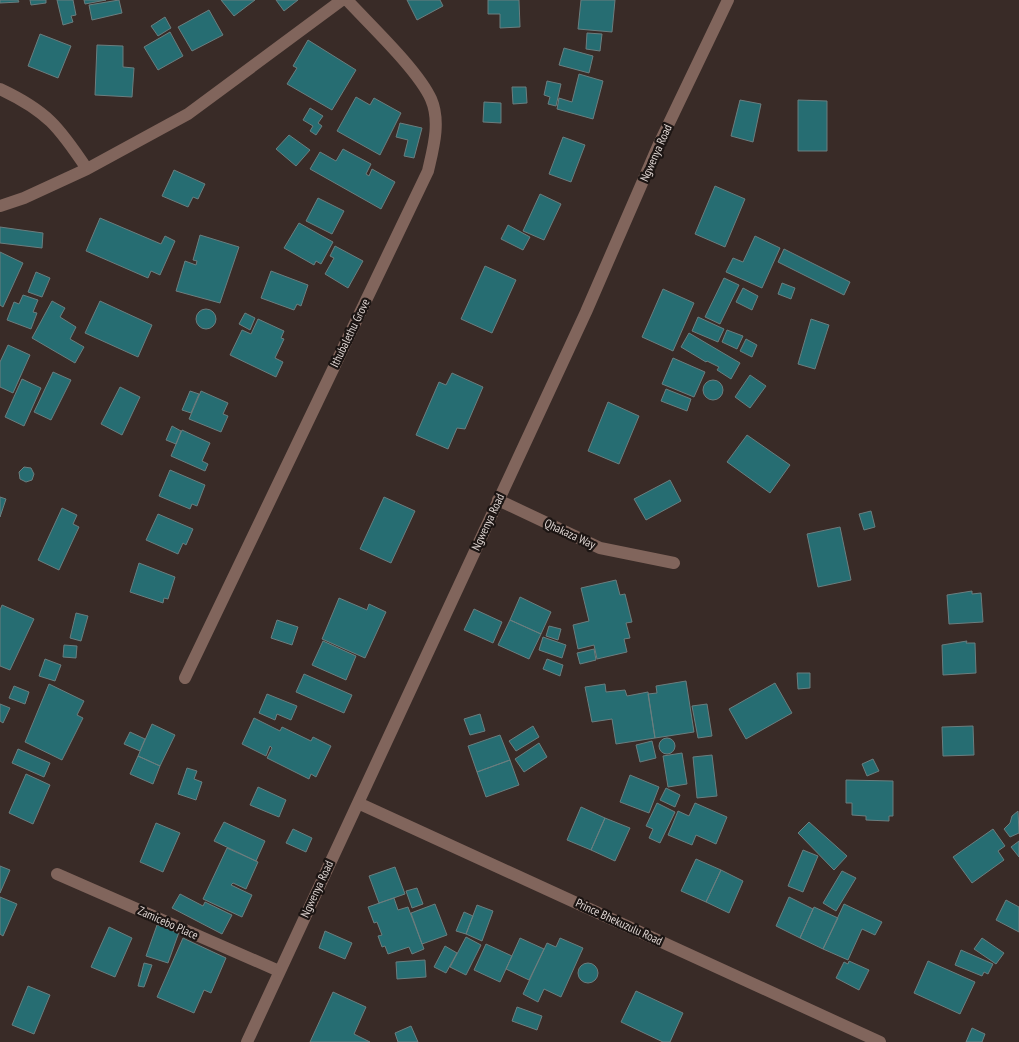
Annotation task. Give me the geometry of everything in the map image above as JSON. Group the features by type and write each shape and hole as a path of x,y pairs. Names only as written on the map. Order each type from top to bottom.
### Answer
{"street":[{"path":"0,206 24,198 87,169 188,114 342,0"},
{"name":"Ithubalethu Grove","path":"185,678 428,171 435,139 431,100 414,74 347,0"},
{"name":"Ngwenya Road","path":"247,1042 586,312 659,144 728,0"},
{"path":"0,89 27,102 54,123 87,169"},
{"name":"Qhakaza Way","path":"498,500 600,548 674,563"},
{"name":"Prince Bhekuzulu Road","path":"358,803 880,1042"},
{"name":"Zamicebo Place","path":"57,874 279,971"}],"building":[{"path":"0,0 18,0 19,2 0,3"},
{"path":"30,0 46,0 46,3 31,5"},
{"path":"57,0 73,0 76,15 71,16 73,22 63,25"},
{"path":"84,0 106,0 85,4"},
{"path":"119,0 122,13 92,20 89,5"},
{"path":"221,0 255,0 234,16"},
{"path":"276,0 298,0 284,11"},
{"path":"407,0 440,0 443,6 417,20"},
{"path":"488,0 519,0 520,27 500,28 500,14 488,14"},
{"path":"581,0 615,0 612,32 578,29"},
{"path":"209,10 223,35 192,51 178,27"},
{"path":"165,17 171,28 158,36 151,26"},
{"path":"170,32 183,56 158,70 144,47"},
{"path":"587,33 602,34 600,51 586,49"},
{"path":"40,34 71,46 58,78 28,66"},
{"path":"308,40 356,70 332,110 287,84 297,68 293,66"},
{"path":"97,45 123,46 123,67 134,68 132,97 95,95"},
{"path":"564,48 593,56 589,73 559,65"},
{"path":"579,74 603,81 593,119 557,109 559,98 572,102"},
{"path":"547,81 561,84 556,106 548,104 550,97 544,95"},
{"path":"512,87 526,87 527,103 513,104"},
{"path":"356,97 370,105 374,98 401,113 380,155 337,131"},
{"path":"740,100 761,104 753,142 731,136"},
{"path":"798,100 827,101 827,151 798,151"},
{"path":"484,102 501,103 501,123 483,122"},
{"path":"310,108 323,116 318,123 322,126 316,135 310,131 313,126 303,120"},
{"path":"400,123 422,128 414,158 404,156 408,140 396,137"},
{"path":"289,135 310,150 296,166 276,149"},
{"path":"563,137 585,145 571,182 549,174"},
{"path":"343,149 371,164 366,174 369,176 372,169 395,182 381,209 310,169 320,152 336,161"},
{"path":"174,170 205,184 198,199 193,197 188,207 162,196"},
{"path":"715,186 745,199 725,247 695,234"},
{"path":"540,194 561,204 544,240 523,231"},
{"path":"318,198 344,211 332,234 306,221"},
{"path":"100,218 161,244 165,236 175,241 160,275 151,271 148,278 86,251"},
{"path":"299,223 333,242 321,264 316,261 314,265 284,248"},
{"path":"508,225 530,237 523,250 501,239"},
{"path":"0,227 43,233 42,248 0,243"},
{"path":"200,235 239,247 220,303 176,291 185,261 196,265 197,261 193,260"},
{"path":"755,236 780,248 762,288 726,272 733,258 743,262"},
{"path":"335,246 363,261 348,288 325,274 334,258 330,256"},
{"path":"784,249 850,282 844,295 778,262"},
{"path":"0,252 23,263 3,307 0,305"},
{"path":"485,266 516,280 492,333 461,319"},
{"path":"271,271 308,285 301,306 297,304 294,310 261,298"},
{"path":"36,272 50,278 42,297 28,292"},
{"path":"724,278 739,285 720,324 705,317"},
{"path":"782,283 795,288 791,299 778,294"},
{"path":"743,288 758,296 752,310 736,302"},
{"path":"663,289 694,303 673,351 642,337"},
{"path":"23,295 38,300 33,312 37,313 31,329 7,320 14,302 19,304"},
{"path":"52,301 65,308 60,317 76,327 70,339 84,347 75,363 32,338"},
{"path":"100,301 152,325 138,357 85,333"},
{"path":"206,309 213,312 216,319 213,326 206,329 199,326 196,319 199,312"},
{"path":"245,313 255,318 250,330 239,324"},
{"path":"698,317 724,329 718,342 692,331"},
{"path":"258,319 284,331 281,338 284,339 275,358 283,362 276,377 230,355 242,330 251,334"},
{"path":"811,319 829,325 815,369 798,364"},
{"path":"727,330 743,336 737,349 722,342"},
{"path":"689,333 740,363 731,379 717,370 719,367 706,362 681,347"},
{"path":"746,339 757,345 752,357 740,351"},
{"path":"8,345 30,355 13,393 0,387 0,362"},
{"path":"673,358 705,372 694,397 662,384"},
{"path":"53,372 71,380 51,420 34,412"},
{"path":"452,373 483,387 465,429 457,428 448,449 416,435 439,382 446,385"},
{"path":"750,375 766,386 750,408 735,397"},
{"path":"22,379 41,388 24,426 5,417"},
{"path":"713,380 720,383 723,390 720,397 713,400 706,397 703,390 706,383"},
{"path":"120,387 140,397 122,435 101,424"},
{"path":"666,389 691,399 687,411 661,401"},
{"path":"190,391 199,394 191,413 182,410"},
{"path":"201,391 228,403 223,414 228,416 221,432 189,419"},
{"path":"608,402 639,416 619,464 588,451"},
{"path":"172,426 181,431 176,444 166,440"},
{"path":"182,430 210,443 202,461 208,464 205,471 171,456"},
{"path":"747,435 790,465 770,493 727,462"},
{"path":"24,467 31,468 34,474 32,480 26,482 20,479 19,472"},
{"path":"170,470 205,485 197,506 192,504 190,509 159,496"},
{"path":"670,480 681,501 646,520 634,499"},
{"path":"0,497 6,499 0,517"},
{"path":"384,497 415,511 391,563 360,549"},
{"path":"62,508 77,515 73,524 79,527 59,570 38,560"},
{"path":"871,511 875,527 864,530 859,514"},
{"path":"158,514 193,529 186,545 183,543 178,554 146,540"},
{"path":"840,527 851,580 818,587 807,534"},
{"path":"139,563 175,577 168,599 164,598 163,603 130,592"},
{"path":"616,580 620,595 625,594 632,622 626,623 630,638 624,639 627,652 597,659 594,645 578,649 573,625 589,621 581,588"},
{"path":"972,591 972,594 981,593 983,622 949,624 947,595"},
{"path":"520,597 551,612 541,634 510,620"},
{"path":"339,598 367,610 369,604 386,612 365,658 322,639"},
{"path":"2,605 34,619 10,670 0,666 0,610"},
{"path":"474,609 502,622 493,643 464,630"},
{"path":"76,613 88,616 81,641 70,638"},
{"path":"277,620 298,627 292,645 271,638"},
{"path":"510,620 541,634 529,659 498,645"},
{"path":"549,626 561,629 558,640 546,636"},
{"path":"543,637 566,645 562,658 539,650"},
{"path":"323,641 356,656 346,680 312,665"},
{"path":"967,641 966,643 975,643 976,673 943,675 942,645"},
{"path":"64,645 77,646 76,658 63,657"},
{"path":"594,649 596,660 580,664 577,653"},
{"path":"45,659 61,665 55,681 39,676"},
{"path":"547,659 563,665 560,676 543,669"},
{"path":"797,673 810,673 810,688 798,689"},
{"path":"304,674 352,695 344,713 296,692"},
{"path":"686,681 694,732 655,738 648,694 657,693 656,686"},
{"path":"775,683 792,713 746,739 729,709"},
{"path":"49,684 84,701 77,715 83,718 62,760 25,742"},
{"path":"605,684 606,692 625,690 627,696 648,692 655,738 616,744 612,719 592,722 585,687"},
{"path":"14,686 29,692 25,704 9,698"},
{"path":"267,694 297,706 291,720 277,714 275,720 259,713"},
{"path":"0,704 10,708 3,723 0,721"},
{"path":"707,704 712,736 698,738 692,706"},
{"path":"480,714 485,731 470,735 464,719"},
{"path":"254,718 280,731 282,727 311,741 313,737 331,746 316,777 311,774 309,779 267,758 272,748 270,746 266,756 242,744"},
{"path":"152,724 175,735 160,766 138,756"},
{"path":"533,726 539,737 516,751 509,741"},
{"path":"973,726 974,755 943,756 942,727"},
{"path":"130,732 145,739 140,751 124,744"},
{"path":"500,735 510,760 477,772 468,746"},
{"path":"667,738 675,746 667,754 659,746"},
{"path":"652,741 656,758 640,762 636,745"},
{"path":"539,743 547,757 524,772 515,759"},
{"path":"18,749 50,763 44,777 12,763"},
{"path":"682,753 687,784 668,787 663,756"},
{"path":"712,755 717,796 697,798 693,757"},
{"path":"138,756 160,766 153,784 130,774"},
{"path":"873,759 879,771 867,776 862,764"},
{"path":"510,760 519,785 486,797 477,772"},
{"path":"187,768 197,771 194,779 202,782 196,800 178,794"},
{"path":"26,774 50,785 33,824 9,813"},
{"path":"630,775 659,787 649,813 620,802"},
{"path":"846,780 893,781 893,816 889,816 889,821 866,820 866,816 852,815 852,803 846,803"},
{"path":"258,787 286,800 279,817 250,805"},
{"path":"666,788 680,795 675,807 660,800"},
{"path":"657,803 675,812 660,843 649,838 653,829 646,826"},
{"path":"695,803 727,817 716,844 696,835 692,845 668,835 678,811 689,816"},
{"path":"581,807 605,818 591,850 567,840"},
{"path":"1018,811 1019,833 1010,837 1004,829 1010,823 1012,816"},
{"path":"605,818 630,828 615,861 591,850"},
{"path":"224,822 265,841 256,861 214,841"},
{"path":"809,822 847,856 834,870 798,833"},
{"path":"156,823 180,833 163,872 140,862"},
{"path":"293,829 312,838 306,852 286,843"},
{"path":"993,829 1005,846 998,851 1004,860 972,883 953,857"},
{"path":"1019,841 1019,857 1011,847"},
{"path":"227,848 258,862 246,889 233,883 231,885 252,895 242,917 203,899"},
{"path":"803,850 818,856 803,892 788,886"},
{"path":"696,859 721,870 706,902 681,891"},
{"path":"0,866 10,870 0,893"},
{"path":"395,867 405,894 379,903 369,876"},
{"path":"721,870 743,881 729,913 706,902"},
{"path":"842,871 856,878 836,911 823,903"},
{"path":"417,888 423,904 412,908 406,891"},
{"path":"180,894 203,906 205,902 232,915 222,934 172,908"},
{"path":"0,897 17,904 3,936 0,934"},
{"path":"789,897 813,909 800,938 776,926"},
{"path":"394,898 398,910 408,907 424,949 412,954 409,947 388,954 385,946 382,947 378,936 382,935 377,922 374,923 368,907"},
{"path":"1006,900 1019,907 1019,932 996,920"},
{"path":"435,904 447,935 422,944 411,913"},
{"path":"844,904 882,922 875,935 862,929 848,960 823,949"},
{"path":"477,905 493,911 482,941 466,934"},
{"path":"814,907 838,918 823,949 800,938"},
{"path":"464,912 473,916 466,934 456,931"},
{"path":"157,925 179,932 168,963 146,956"},
{"path":"109,927 132,938 115,977 91,967"},
{"path":"325,931 352,943 345,959 319,948"},
{"path":"466,937 481,945 466,975 450,967"},
{"path":"183,938 226,958 211,993 204,990 194,1013 157,997"},
{"path":"520,938 544,949 529,980 506,969"},
{"path":"560,938 583,948 561,997 544,989 538,1002 523,994 547,943 556,947"},
{"path":"982,938 1004,953 996,964 974,949"},
{"path":"486,944 512,956 500,982 474,970"},
{"path":"445,946 457,953 446,973 434,967"},
{"path":"961,950 993,964 988,974 984,972 982,976 955,965"},
{"path":"425,960 426,977 397,979 396,962"},
{"path":"849,961 869,970 859,990 836,978 844,962 848,964"},
{"path":"928,961 975,982 960,1014 914,993"},
{"path":"144,963 152,965 144,987 138,986"},
{"path":"588,963 595,966 598,973 595,980 588,983 581,980 578,973 581,966"},
{"path":"28,986 50,995 34,1034 12,1025"},
{"path":"636,991 683,1013 670,1042 663,1042 621,1022"},
{"path":"333,992 366,1007 354,1034 370,1042 310,1042"},
{"path":"517,1007 542,1016 537,1030 512,1021"},
{"path":"411,1026 418,1042 398,1042 395,1033"},
{"path":"972,1028 985,1034 982,1042 966,1042"}]}
